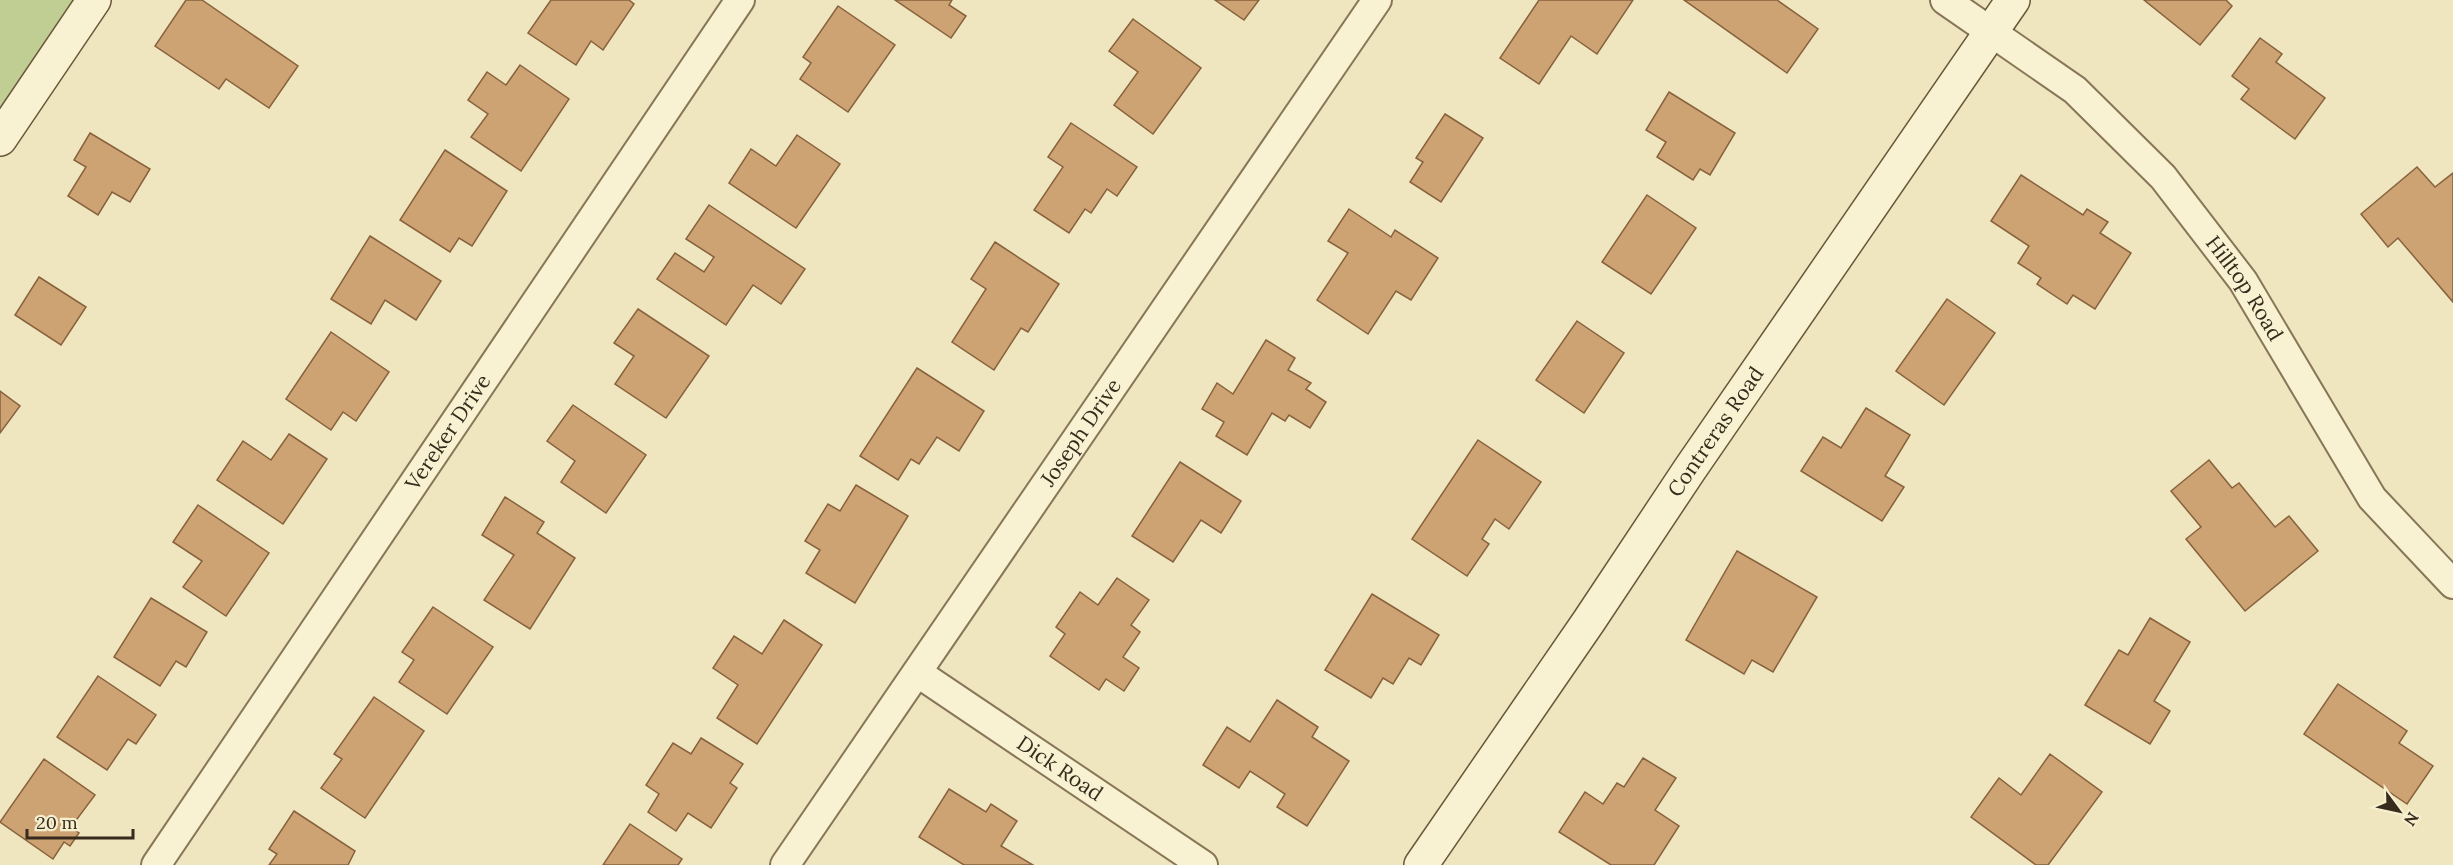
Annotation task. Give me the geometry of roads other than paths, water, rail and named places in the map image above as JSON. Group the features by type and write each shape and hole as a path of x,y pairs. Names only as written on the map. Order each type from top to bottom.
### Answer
{"street":[{"path":"0,139 94,0"},
{"name":"Vereker Drive","path":"156,865 740,0"},
{"name":"Joseph Drive","path":"785,865 1377,0"},
{"name":"Hilltop Road","path":"1945,0 2075,90 2163,177 2243,281 2372,498 2453,584"},
{"name":"Contreras Road","path":"1421,865 2013,0"},
{"name":"Dick Road","path":"918,673 1203,865"}]}
